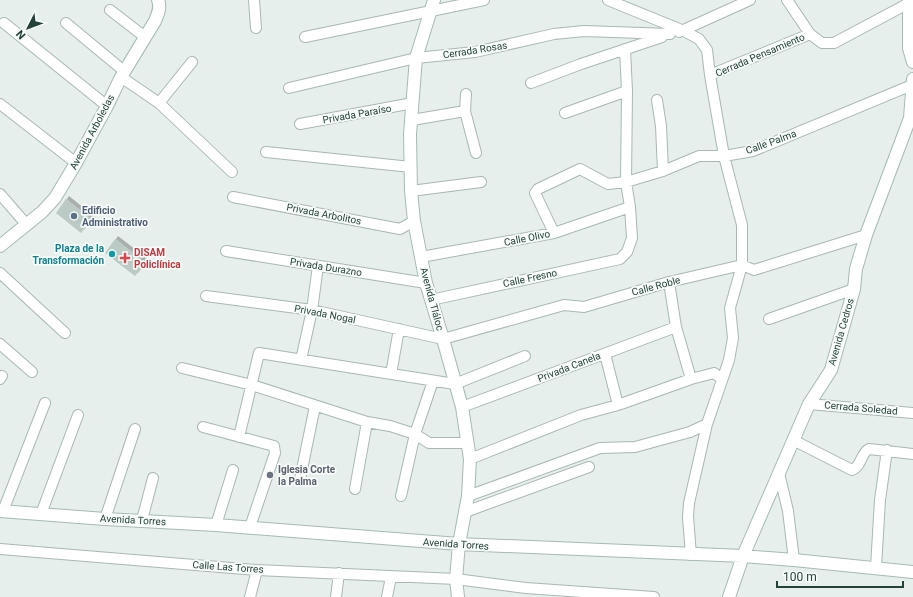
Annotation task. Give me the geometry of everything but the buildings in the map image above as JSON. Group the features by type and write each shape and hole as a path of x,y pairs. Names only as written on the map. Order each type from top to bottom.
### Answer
{"main road":[{"name":"Avenida Arboledas","path":"0,246 42,212 55,198 76,163 123,74 155,21 158,13 158,0"},
{"path":"909,1 909,48 913,62"},
{"name":"Avenida Tláloc","path":"432,5 416,58 410,134 411,191 414,221 426,283 462,407 470,459 468,496 459,544 456,579 458,597"},
{"name":"Avenida Cedros","path":"729,597 744,556 809,404 831,370 854,289 856,268 866,235 910,118 912,82"},
{"name":"Avenida Torres","path":"2,511 105,519 250,527 459,544 691,555 744,556 876,567 913,572"}],"street":[{"path":"254,0 256,28"},
{"path":"305,37 432,5 484,0"},
{"path":"608,0 684,31 699,39 707,50 724,156 742,225 742,265 730,308 732,338 727,366 708,424 689,503 688,517 691,555"},
{"path":"531,83 625,49 670,34 684,31 750,0"},
{"path":"787,0 810,34 822,43 834,43 909,1"},
{"path":"110,10 145,37"},
{"path":"4,22 107,106"},
{"path":"66,23 123,74 159,103 232,172"},
{"name":"Cerrada Rosas","path":"289,88 416,58 475,52 554,34 584,31 670,34"},
{"name":"Cerrada Pensamiento","path":"710,75 810,34"},
{"path":"625,49 627,91 626,182 630,207"},
{"path":"159,103 192,62"},
{"name":"Calle Palma","path":"554,233 535,193 538,189 580,169 608,184 626,182 663,171 699,156 724,156 752,151 912,82"},
{"path":"565,113 627,91"},
{"path":"466,94 465,111 476,153"},
{"path":"657,100 661,126 663,171"},
{"name":"Privada Paraíso","path":"300,124 413,103"},
{"path":"0,104 76,163"},
{"path":"412,120 465,111"},
{"path":"266,152 411,167"},
{"path":"411,191 481,182"},
{"path":"0,194 26,224"},
{"name":"Privada Arbolitos","path":"233,197 400,229 414,221"},
{"name":"Calle Olivo","path":"421,257 554,233 630,207"},
{"name":"Calle Fresno","path":"431,300 620,259 627,252 632,238 630,207"},
{"name":"Calle Roble","path":"443,339 564,305 584,307 669,282 742,265 754,270 866,235"},
{"name":"Privada Durazno","path":"226,251 426,283"},
{"path":"301,360 312,310 318,266"},
{"path":"0,274 65,333"},
{"path":"669,282 676,327 691,379"},
{"path":"769,319 854,289"},
{"name":"Privada Nogal","path":"206,296 312,310 443,339"},
{"name":"Privada Canela","path":"462,407 676,327"},
{"path":"391,374 399,329"},
{"path":"0,344 32,372"},
{"path":"239,437 259,353 455,384 524,356"},
{"path":"605,354 618,405"},
{"path":"182,368 252,385 367,422 390,426 415,434 429,443 467,443"},
{"path":"470,459 581,415 618,405 691,379 714,373 722,380"},
{"path":"401,496 415,434 433,381"},
{"path":"2,511 45,403"},
{"name":"Cerrada Soledad","path":"809,404 913,412"},
{"path":"300,479 315,406"},
{"path":"41,514 78,415"},
{"path":"355,489 367,422"},
{"path":"468,496 600,448 635,448 690,432 708,424"},
{"path":"203,427 274,446 275,449 250,527"},
{"path":"105,519 135,429"},
{"path":"793,440 852,470 859,465 866,450 868,449 913,454"},
{"path":"876,567 880,500 887,450"},
{"path":"465,512 589,467"},
{"path":"216,525 233,470"},
{"path":"779,473 788,511 794,560"},
{"path":"142,520 153,478"},
{"name":"Calle Las Torres","path":"0,549 257,570 456,579 526,592 654,597"},
{"path":"250,597 257,570"},
{"path":"336,597 339,573"},
{"path":"387,597 391,577"}],"place":[{"name":"Edificio Administrativo","path":"74,216"},
{"name":"Plaza de la Transformación","path":"112,254"},
{"name":"DISAM Policlínica","path":"125,258"},
{"name":"Iglesia Corte la Palma","path":"270,475"}]}
